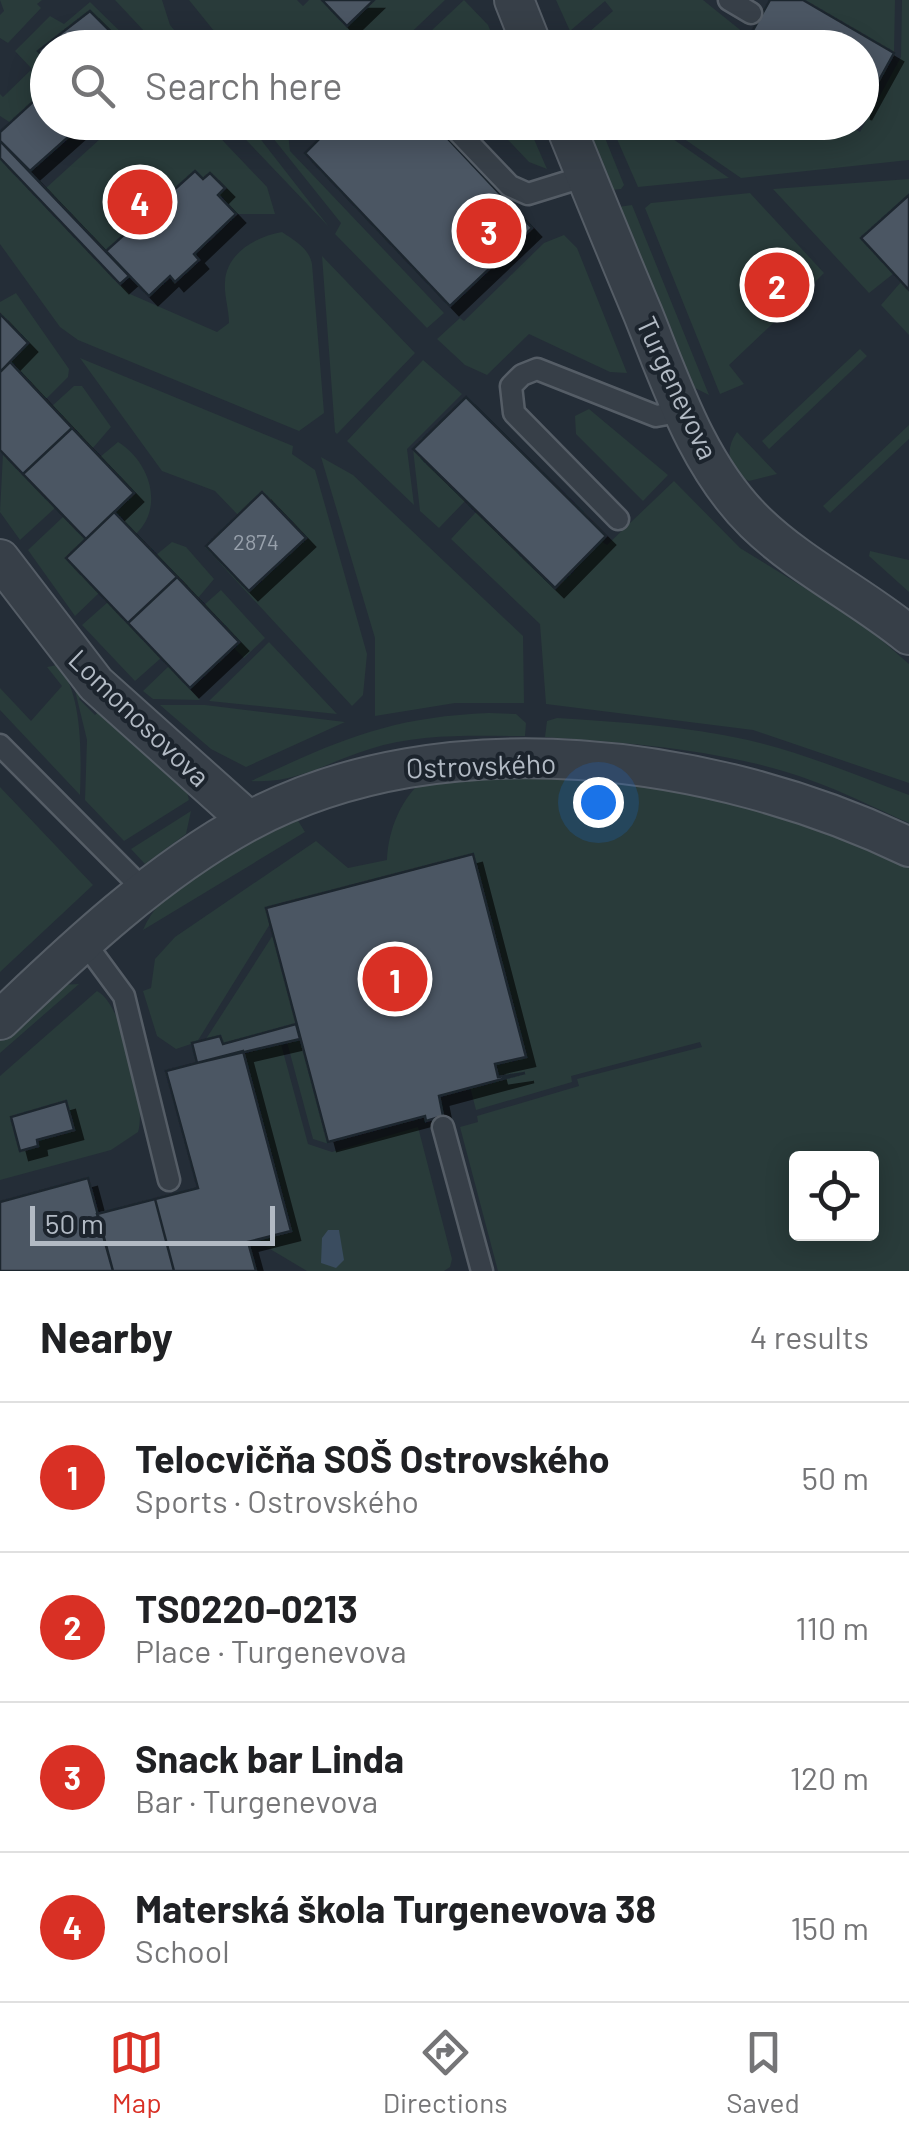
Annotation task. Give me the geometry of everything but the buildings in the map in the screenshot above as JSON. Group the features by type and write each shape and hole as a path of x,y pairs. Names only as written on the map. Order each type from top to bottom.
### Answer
{"street":[{"path":"514,0 526,30"},
{"name":"Turgenevova","path":"571,140 684,411 720,480 753,520 786,549 909,635"},
{"name":"Lomonosovova","path":"0,560 96,684 249,822"},
{"name":"Ostrovského","path":"0,1020 146,892 249,822 357,777 412,765 613,765 754,786 820,806 909,847"}],"lane":[{"path":"729,0 751,13"},
{"path":"466,140 510,186 528,194 586,176"},
{"path":"618,519 514,412 509,400 511,386 522,374 537,370 656,416 684,411"},
{"path":"0,745 146,892"},
{"path":"85,943 124,996 169,1180"},
{"path":"443,1127 482,1271"}],"shaded area":[{"path":"0,0 42,0 37,4 41,8 8,43 0,38 0,15 4,11"},
{"path":"115,0 162,0 174,30 143,30"},
{"path":"189,0 297,0 303,6 309,0 322,0 347,25 374,0 445,0 414,30 213,30"},
{"path":"464,0 490,30 432,30"},
{"path":"556,0 703,0 740,30 591,30 613,11 605,1 570,30"},
{"path":"803,0 895,0 894,53 879,44 879,30 855,30"},
{"path":"902,0 909,0 909,160 741,178 686,140 879,140 879,97 901,57"},
{"path":"90,2 119,30 109,30 90,11 65,30 36,30 50,16 64,24"},
{"path":"30,36 30,67 15,51"},
{"path":"30,71 30,105 11,123 0,116 0,94 3,97"},
{"path":"99,140 222,140 267,187 275,214 236,214 218,195 224,188 211,174 203,179 195,171 106,251 46,188"},
{"path":"246,140 261,140 329,227"},
{"path":"275,140 289,140 290,151 444,313 427,328 335,234 341,223"},
{"path":"508,140 534,140 547,169 529,162"},
{"path":"591,140 606,140 624,185 611,190"},
{"path":"617,140 674,140 729,178 638,187"},
{"path":"0,158 130,294 217,332 229,323 225,282 237,254 263,237 282,232 296,242 312,264 324,413 299,431 78,340 60,327 0,244"},
{"path":"909,179 909,195 861,238 893,274 869,293 773,189"},
{"path":"750,193 824,273 796,301 791,296 799,287 778,308 784,303 789,308 729,365 744,384 720,394 645,208 651,203"},
{"path":"632,205 709,395 691,386 618,207"},
{"path":"564,235 577,248 627,373 610,372 529,334 487,375 465,365 437,339 460,318 464,321 544,243"},
{"path":"322,256 415,353 337,434 335,432"},
{"path":"901,282 909,290 909,335 881,305"},
{"path":"16,293 69,369 68,377 45,400 10,362 28,343 0,314 0,302"},
{"path":"860,349 867,356 769,449 762,441"},
{"path":"80,358 293,446 292,454 315,470 367,654 363,695 352,706 205,547 306,537 262,492 238,515 215,491 162,471"},
{"path":"423,360 462,394 407,449 414,505 347,441"},
{"path":"74,386 82,386 111,427 92,449 52,406"},
{"path":"589,409 668,475 643,501 576,434 575,416"},
{"path":"909,425 909,439 830,513 823,506"},
{"path":"737,432 777,474 749,481 736,471 730,459 730,446"},
{"path":"118,442 138,460 150,485 150,510 136,534 114,512 134,493 100,457"},
{"path":"413,449 466,500 439,528 420,511"},
{"path":"3,453 55,508 20,540 0,512"},
{"path":"321,457 353,475 523,636 524,703 455,703 375,716 375,638"},
{"path":"674,481 740,548 863,624 909,664 909,783 753,730 546,704 540,624 451,539 477,511 555,588 601,541 607,545"},
{"path":"64,516 86,539 66,559 99,593 75,616 28,550"},
{"path":"172,542 186,547 214,579 198,598 156,555"},
{"path":"870,551 909,560 909,592 869,556"},
{"path":"221,590 265,638 244,658 234,648 238,642 204,605"},
{"path":"108,602 161,658 135,681 82,625"},
{"path":"269,642 337,714 209,701"},
{"path":"57,665 66,677 76,709 80,795 0,710 0,688 31,721 62,686 47,667"},
{"path":"169,666 200,700 153,699 143,691"},
{"path":"73,682 84,694 79,699 95,715 100,710 186,788 189,800 124,841 85,800 87,740"},
{"path":"160,705 205,705 345,722 246,767 211,749"},
{"path":"489,713 516,714 526,723 525,736 408,740 370,749 298,776 251,781 311,754 393,725"},
{"path":"557,718 701,731 789,751 909,795 909,823 823,785 746,761 645,745 545,737 547,721"},
{"path":"541,771 754,800 909,863 909,1271 498,1271 460,1127 478,1122 477,1116 579,1086 577,1079 702,1047 700,1042 571,1076 572,1082 476,1110 470,1087 524,1073 498,1077 495,1064 526,1057 473,855 266,908 270,924 197,1042 176,1049 157,1036 143,991 151,988 155,959 175,937 316,841 348,868 387,860 397,815 425,779"},
{"path":"0,787 93,885 0,972"},
{"path":"191,811 186,834 145,864 131,849"},
{"path":"297,819 305,832 143,930 154,911 189,878"},
{"path":"273,935 296,1024 223,1044 220,1036 206,1039"},
{"path":"79,984 0,1053 0,1038 59,985"},
{"path":"97,991 116,1015 131,1056 139,1100 138,1132 111,1150 0,1180 0,1076","holes":["66,1101 74,1130 37,1140 20,1150 11,1117"]},
{"path":"300,1039 329,1144 313,1139 287,1042"},
{"path":"281,1044 308,1144 332,1152 418,1127 452,1259 450,1267 444,1271 307,1271 255,1240 291,1230 244,1054"}],"water":[{"path":"328,1230 339,1230 344,1260 336,1268 321,1263 322,1238"}],"place":[{"name":"Materská škola Turgenevova 38","path":"140,202"},
{"name":"Snack bar Linda","path":"489,231"},
{"name":"TS0220-0213","path":"777,285"},
{"name":"Telocvičňa SOŠ Ostrovského","path":"395,979"}]}
